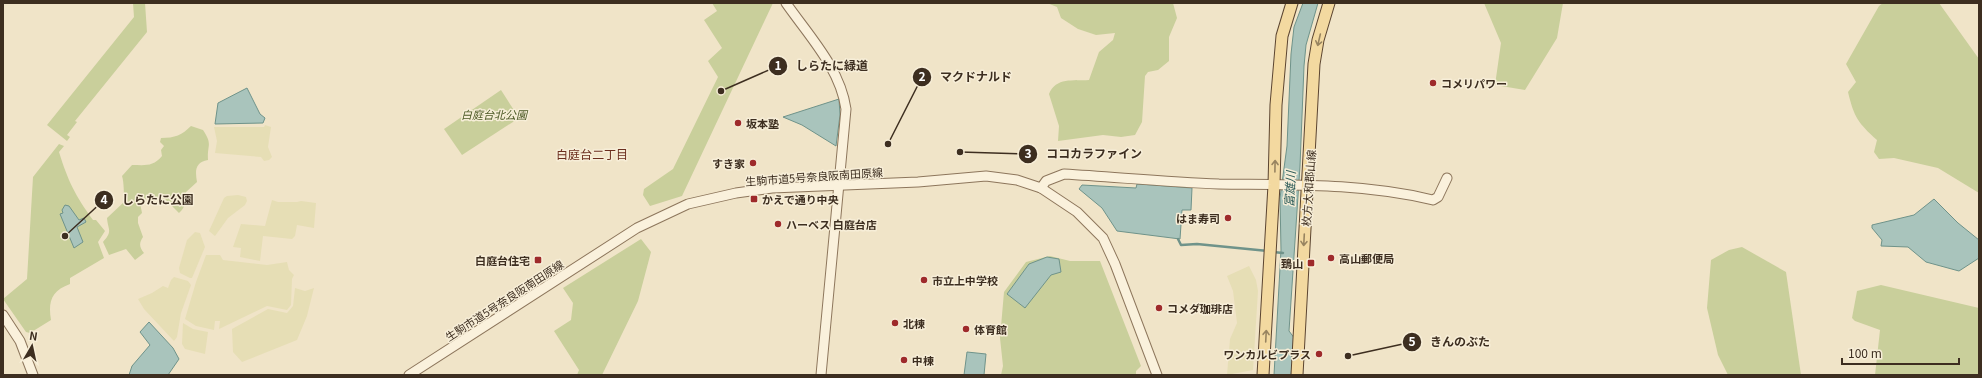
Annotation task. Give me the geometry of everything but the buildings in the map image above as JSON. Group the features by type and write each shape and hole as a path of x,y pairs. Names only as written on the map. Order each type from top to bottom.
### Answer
{"main road":[{"path":"1263,375 1274,185 1276,105 1282,36 1292,3"},
{"name":"枚方大和郡山線","path":"1297,375 1309,186 1314,64 1318,40 1330,3"}],"street":[{"path":"786,3 833,69 844,96 846,123 838,185 821,375"},
{"path":"1041,188 1046,181 1064,174 1216,184 1309,186 1388,190 1434,200 1438,197 1447,178"},
{"name":"生駒市道5号奈良阪南田原線","path":"410,375 610,245 653,219 688,204 736,192 772,188 986,176 1017,180 1041,188 1077,212 1103,238 1115,264 1157,375"},
{"path":"3,315 20,341 33,375"}],"shaded area":[{"path":"265,125 271,127 268,147 272,157 269,160 264,161 261,157 215,153 217,141 214,127 264,127"},
{"path":"238,195 246,197 247,201 245,205 228,218 215,236 209,231 224,198 227,196"},
{"path":"272,200 278,202 301,201 316,203 314,228 297,225 295,236 292,239 263,236 260,261 240,257 241,248 233,247 241,224 265,226"},
{"path":"195,232 200,233 205,247 192,278 190,278 180,273 179,268 187,240"},
{"path":"206,255 220,255 223,260 267,265 287,262 289,270 294,275 292,279 291,305 287,310 267,306 219,329 220,321 215,321 214,330 196,326 185,319"},
{"path":"1249,266 1256,280 1258,291 1253,370 1227,375 1230,339 1237,323 1233,291 1227,276"},
{"path":"174,277 188,281 191,285 181,313 177,337 174,341 144,309 138,299 163,286 168,288"},
{"path":"295,288 305,291 314,288 307,316 297,340 242,362 233,352 232,329 268,309 287,313 293,306"},
{"path":"183,323 193,329 208,332 205,354 185,349 182,344"}],"green space":[{"path":"133,3 145,3 147,32 75,121 77,122 67,135 70,137 67,141 47,125 134,17"},
{"path":"712,3 773,3 682,196 650,206 643,195 644,189 673,169 718,77 708,61 722,48 704,20 717,11"},
{"path":"1047,3 1173,3 1177,18 1169,37 1169,61 1158,70 1148,72 1145,76 1142,122 1135,135 1121,137 1103,135 1058,141 1059,126 1049,94 1056,85 1061,82 1071,80 1089,80 1099,52 1113,40 1115,33 1096,35 1078,29 1061,18 1057,7"},
{"path":"1484,3 1563,3 1557,38 1525,90 1495,85 1501,43"},
{"path":"1883,3 1939,3 1979,59 1979,193 1938,168 1894,158 1879,159 1874,152 1877,140 1861,124 1852,108 1848,92 1856,82 1846,64 1879,6"},
{"name":"白庭台北公園","path":"501,90 519,118 462,155 444,129"},
{"path":"191,126 203,130 208,139 208,160 198,165 196,171 197,182 186,192 186,201 183,208 179,213 165,199 151,196 140,203 142,213 138,217 138,223 143,237 140,247 144,253 135,260 126,249 109,255 103,242 109,233 107,218 124,202 124,185 122,176 132,165 148,165 159,160 162,156 161,150 164,146 160,142 161,138 178,135"},
{"path":"59,144 64,146 59,152 73,188 93,220 96,220 105,231 98,242 104,258 70,278 70,284 59,290 52,298 50,308 51,320 30,333 26,332 3,299 27,279 33,177"},
{"path":"641,239 651,252 638,301 602,375 577,375 579,370 554,331 571,320 573,303 563,288"},
{"path":"1742,247 1786,272 1801,375 1728,375 1718,355 1707,308 1711,260 1729,250"},
{"path":"1050,256 1070,261 1100,261 1141,366 1136,371 1136,375 1001,375 1003,366 1000,338 1004,292 1026,262"},
{"path":"1881,285 1979,308 1979,375 1875,375 1880,330 1855,321 1852,318 1857,291"}],"water":[{"name":"富雄川","path":"1303,3 1318,3 1306,45 1304,66 1300,166 1289,331 1295,339 1291,375 1274,375 1281,250 1280,198 1287,146 1291,54 1294,27"},
{"path":"247,88 260,114 265,118 263,123 215,124 218,103"},
{"path":"839,99 840,115 836,146 802,125 783,117"},
{"path":"1137,184 1192,188 1191,210 1182,210 1180,239 1117,231 1102,208 1079,189 1082,185 1136,188"},
{"path":"1934,199 1958,223 1979,240 1979,258 1959,271 1926,262 1908,247 1881,246 1882,240 1872,228 1872,225 1914,215"},
{"path":"65,205 69,206 79,220 84,218 86,222 77,227 83,242 74,248 60,214 63,213 62,210"},
{"path":"1047,257 1059,259 1061,272 1051,275 1025,308 1007,294 1029,264"},
{"path":"149,322 173,348 179,359 168,375 129,375 132,366 150,345 140,332"},
{"path":"967,352 986,354 984,375 964,375"}],"waterway":[{"path":"1178,239 1181,245 1197,244 1268,251"},
{"path":"1273,252 1283,253"}],"place":[{"name":"コメリパワー","path":"1433,83"},
{"name":"しらたに緑道","path":"721,91"},
{"name":"坂本塾","path":"738,123"},
{"name":"マクドナルド","path":"888,144"},
{"name":"ココカラファイン","path":"960,152"},
{"name":"すき家","path":"753,163"},
{"name":"かえで通り中央","path":"754,199"},
{"name":"はま寿司","path":"1228,218"},
{"name":"ハーベス 白庭台店","path":"778,224"},
{"name":"しらたに公園","path":"65,236"},
{"name":"高山郵便局","path":"1331,258"},
{"name":"白庭台住宅","path":"538,260"},
{"name":"鵄山","path":"1311,263"},
{"name":"市立上中学校","path":"924,280"},
{"name":"コメダ珈琲店","path":"1159,308"},
{"name":"北棟","path":"895,323"},
{"name":"体育館","path":"966,329"},
{"name":"ワンカルビプラス","path":"1319,354"},
{"name":"きんのぶた","path":"1348,356"},
{"name":"中棟","path":"904,360"}],"district":[{"name":"白庭台二丁目","path":"592,153"}]}
